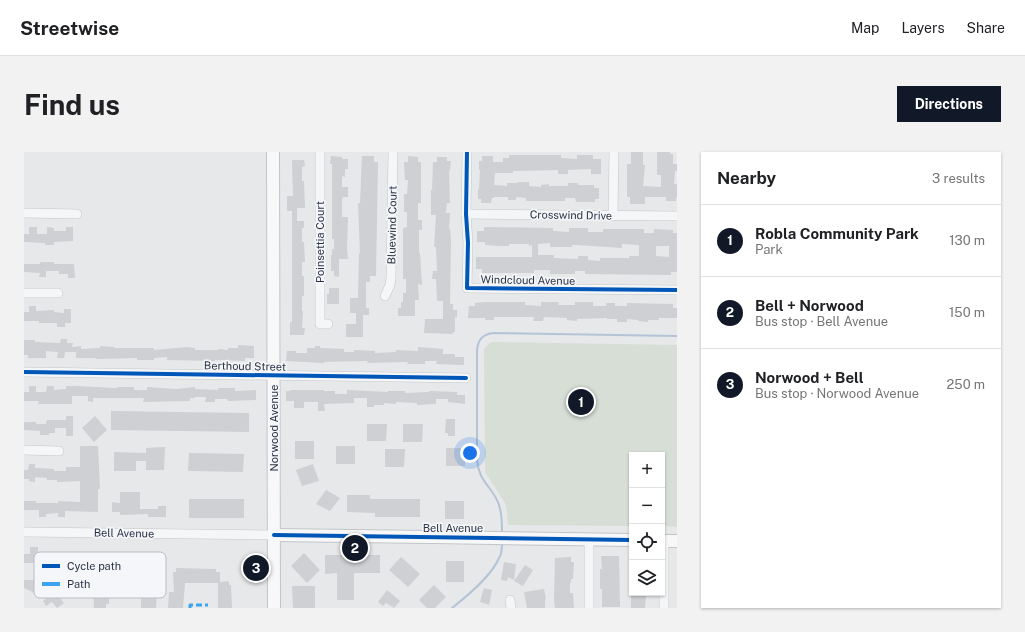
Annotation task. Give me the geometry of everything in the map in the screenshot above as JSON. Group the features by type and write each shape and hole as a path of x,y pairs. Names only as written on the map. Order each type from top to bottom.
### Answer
{"main road":[{"name":"Norwood Avenue","path":"273,152 274,608"},
{"name":"Bell Avenue","path":"274,535 629,540"},
{"path":"665,541 677,541"}],"street":[{"name":"Poinsettia Court","path":"320,152 320,324 328,324"},
{"name":"Bluewind Court","path":"385,296 390,286 391,278 393,152"},
{"name":"Windcloud Avenue","path":"467,152 467,288 677,290"},
{"path":"613,216 614,152"},
{"path":"24,213 77,214"},
{"name":"Crosswind Drive","path":"466,214 677,216"},
{"path":"24,293 58,293"},
{"name":"Berthoud Street","path":"24,372 466,378"},
{"path":"24,450 59,451"},
{"name":"Bell Avenue","path":"24,532 274,535"},
{"path":"589,539 589,608"},
{"path":"663,560 664,608"}],"shaded area":[{"path":"491,342 677,345 677,527 665,526 665,452 629,452 629,526 508,525 505,503 485,472 484,349"}],"building":[{"path":"631,152 643,152 643,165 645,165 643,186 661,187 661,175 657,175 657,152 670,152 670,154 673,154 673,164 677,164 674,184 677,184 676,201 666,201 666,197 645,197 645,204 630,204 630,197 627,197 627,164 631,164"},
{"path":"509,155 561,155 561,158 577,159 577,155 593,155 593,159 601,159 601,174 591,174 591,169 568,170 568,174 558,174 558,170 513,171 513,173 495,173 494,185 507,186 507,183 529,182 529,186 541,187 541,185 549,184 549,186 568,186 568,183 578,183 578,185 594,185 594,188 599,188 599,199 595,199 595,202 576,202 575,198 565,198 565,201 526,201 526,198 516,197 516,200 508,200 508,197 494,197 492,198 491,203 481,203 481,199 478,199 480,170 479,161 482,161 482,156 493,156 493,162 503,162 503,158 509,158"},
{"path":"331,156 348,159 348,169 345,169 345,177 342,176 342,187 348,187 348,197 343,197 342,200 342,217 348,217 348,259 339,259 339,277 334,276 334,271 331,271 331,255 332,249 334,249 334,239 332,239"},
{"path":"362,156 374,156 374,162 378,162 376,276 370,276 370,282 366,282 366,308 369,308 369,315 363,315 363,337 346,337 346,324 356,324 356,313 350,313 350,298 358,298 360,253 358,203 360,203"},
{"path":"408,156 418,157 418,162 421,162 421,203 418,203 418,220 422,220 422,230 419,230 419,253 422,285 418,284 419,300 415,300 415,316 398,316 398,308 401,308 401,302 403,302 403,293 406,293 406,279 403,279 403,228 407,227 407,212 404,212 404,194 407,194 408,180 405,180 404,162 408,162"},
{"path":"437,157 447,157 447,161 451,161 449,171 450,203 447,203 446,213 450,213 450,304 453,304 453,310 457,310 457,317 455,317 455,332 453,332 453,334 424,333 425,319 443,319 443,301 437,301 436,279 432,279 433,271 437,271 436,247 434,247 436,215 431,215 431,190 433,162 437,162"},
{"path":"292,160 304,160 305,166 302,167 302,181 304,181 305,208 297,208 297,221 304,221 304,228 302,228 302,242 304,242 305,262 302,262 304,296 302,296 302,328 305,328 304,335 290,335 290,322 292,322 292,211 287,211 287,196 293,196"},
{"path":"29,227 37,227 37,234 47,234 47,227 54,228 54,231 66,231 66,227 73,227 73,241 54,242 54,245 24,242 24,234 29,234"},
{"path":"484,227 553,228 553,231 569,232 569,228 588,228 588,232 603,232 603,229 644,229 644,233 654,233 654,229 673,230 673,233 677,233 677,272 671,272 671,275 585,274 585,271 575,271 575,274 550,274 550,270 534,270 534,273 482,273 482,269 476,269 476,257 532,257 532,245 529,246 529,244 509,244 509,246 499,246 485,245 485,242 477,242 477,231 484,231","holes":["550,243 550,247 572,247 572,245 576,245 622,248 622,244 639,245 639,256 629,256 629,258 600,258 600,261 588,260 588,256 578,256 578,259 554,258 554,255 538,255 538,244","656,246 669,246 669,257 656,256"]},
{"path":"40,262 74,264 75,278 68,278 68,274 59,274 59,271 46,271 46,277 39,277 40,273 24,272 24,264 40,264"},
{"path":"329,288 339,288 339,304 327,304 327,294 329,294"},
{"path":"525,302 525,305 541,306 541,302 559,302 558,305 575,305 575,302 593,302 593,306 606,306 606,303 615,303 615,306 627,306 627,303 673,304 673,308 677,308 677,318 659,318 659,320 648,320 648,322 627,319 627,322 617,322 617,319 607,318 577,319 577,321 567,320 567,318 544,317 543,321 533,321 534,317 494,317 494,320 485,320 485,318 468,318 469,306 475,306 475,303"},
{"path":"29,306 36,306 36,311 54,310 54,312 64,313 64,309 71,309 71,323 65,323 65,327 57,327 57,323 24,321 24,312 29,312"},
{"path":"61,339 67,339 67,343 73,343 72,347 81,346 81,349 100,348 100,346 114,348 154,348 154,350 187,347 195,348 195,350 228,350 228,348 238,348 238,345 254,346 254,358 245,358 245,361 167,360 167,357 154,358 154,360 137,360 137,358 96,359 76,358 76,352 65,352 64,358 57,358 58,352 46,351 46,358 28,358 28,355 24,355 24,340 60,343"},
{"path":"315,346 320,346 320,348 344,349 344,352 354,352 354,350 375,351 375,353 396,352 396,350 418,351 418,347 443,349 443,354 455,354 455,357 464,357 464,365 436,364 437,361 425,361 425,364 407,364 408,362 367,363 368,361 324,363 286,361 287,351 307,353 307,348 315,348"},
{"path":"29,386 36,386 36,392 46,392 47,386 54,386 54,390 66,389 66,386 117,388 134,387 134,390 147,390 147,387 176,389 195,387 195,389 218,390 218,388 235,388 235,391 256,390 256,400 228,401 227,399 215,399 215,402 205,402 206,397 195,397 190,398 190,401 143,402 144,398 93,398 93,402 88,401 88,396 72,396 72,404 38,404 39,401 24,401 24,392 29,392"},
{"path":"324,390 335,391 335,394 347,394 347,390 388,392 405,391 405,393 429,391 457,392 457,395 465,395 465,404 448,402 448,399 436,399 436,404 417,405 417,403 396,402 396,404 384,403 384,405 367,407 367,398 354,398 354,403 324,404 325,411 318,411 318,402 304,402 304,408 294,408 294,401 286,401 286,391"},
{"path":"111,411 249,413 249,432 111,430"},
{"path":"66,416 73,416 73,436 66,436 66,428 55,428 55,433 49,433 49,435 40,435 40,431 24,430 24,422 46,424 47,420 66,420"},
{"path":"95,416 107,430 94,442 82,428"},
{"path":"446,419 455,419 455,436 448,436 448,433 445,433"},
{"path":"367,424 387,424 386,441 367,441"},
{"path":"403,424 423,424 422,442 403,442"},
{"path":"295,441 314,441 314,459 295,459"},
{"path":"80,446 98,446 100,489 98,489 98,512 65,511 65,517 58,517 58,513 46,514 46,517 39,517 39,510 24,510 24,501 36,501 36,503 58,503 58,501 80,502 80,481 57,482 57,480 47,480 47,478 35,477 35,482 29,481 29,479 24,479 24,470 28,470 29,464 35,464 35,468 54,469 54,471 66,471 66,467 80,467"},
{"path":"336,446 355,446 355,464 336,464"},
{"path":"165,447 164,470 146,470 146,461 136,461 136,471 114,471 114,452 146,453 146,448"},
{"path":"446,448 465,448 465,466 446,466"},
{"path":"385,449 405,449 404,467 385,467"},
{"path":"189,453 244,454 243,472 188,471"},
{"path":"313,464 319,481 302,486 296,470"},
{"path":"326,490 340,498 330,511 316,504"},
{"path":"120,492 140,492 140,509 158,509 158,506 166,506 166,517 148,517 148,514 120,515 120,512 112,512 112,502 120,503"},
{"path":"347,495 370,495 370,499 420,499 420,517 375,517 375,513 347,512"},
{"path":"189,499 244,499 244,518 189,518"},
{"path":"445,501 464,501 464,519 445,519"},
{"path":"30,547 38,547 38,552 34,552 34,563 24,563 24,554 30,554"},
{"path":"304,553 320,570 307,583 291,566"},
{"path":"325,555 380,555 380,573 354,573 354,600 337,600 337,573 325,574"},
{"path":"601,556 619,556 620,607 602,607 602,589 600,589 600,569 602,569"},
{"path":"401,557 420,574 408,587 389,570"},
{"path":"571,557 571,562 574,562 573,579 571,579 570,583 570,593 573,593 574,608 555,608 555,558"},
{"path":"446,561 464,561 464,582 446,582"},
{"path":"504,562 516,564 514,580 508,577 507,581 501,580"},
{"path":"525,565 533,570 523,586 514,581"},
{"path":"176,568 216,569 216,572 220,572 220,582 229,581 229,585 231,585 232,608 218,608 218,583 185,583 183,608 168,608 169,592 174,592 173,572 176,572"},
{"path":"24,580 34,580 34,593 24,588"},
{"path":"434,585 446,597 435,608 427,608 419,600"},
{"path":"292,586 315,586 315,608 293,608"},
{"path":"484,588 492,590 489,605 480,602"},
{"path":"544,589 546,599 545,608 527,608 524,592"},
{"path":"387,590 400,601 394,608 386,603 383,606 378,602"},
{"path":"631,596 646,596 645,608 631,608"},
{"path":"47,598 60,598 64,603 57,608 52,602 46,606 43,601"},
{"path":"94,598 109,598 109,604 106,604 106,608 94,608"},
{"path":"141,598 157,598 156,608 141,608"}],"waterway":[{"path":"502,535 499,504 482,478 477,460 477,350 480,340 484,336 494,333 677,336"},
{"path":"452,608 471,592 496,565 501,555 502,543"}],"marked path":[{"path":"190,608 190,605 208,605"}],"cycle path":[{"path":"467,152 467,288 677,290"},
{"path":"24,372 466,378"},
{"path":"274,535 629,540"}],"place":[{"name":"Robla Community Park","path":"581,402"},
{"name":"Bell + Norwood","path":"355,548"},
{"name":"Norwood + Bell","path":"256,568"}]}
